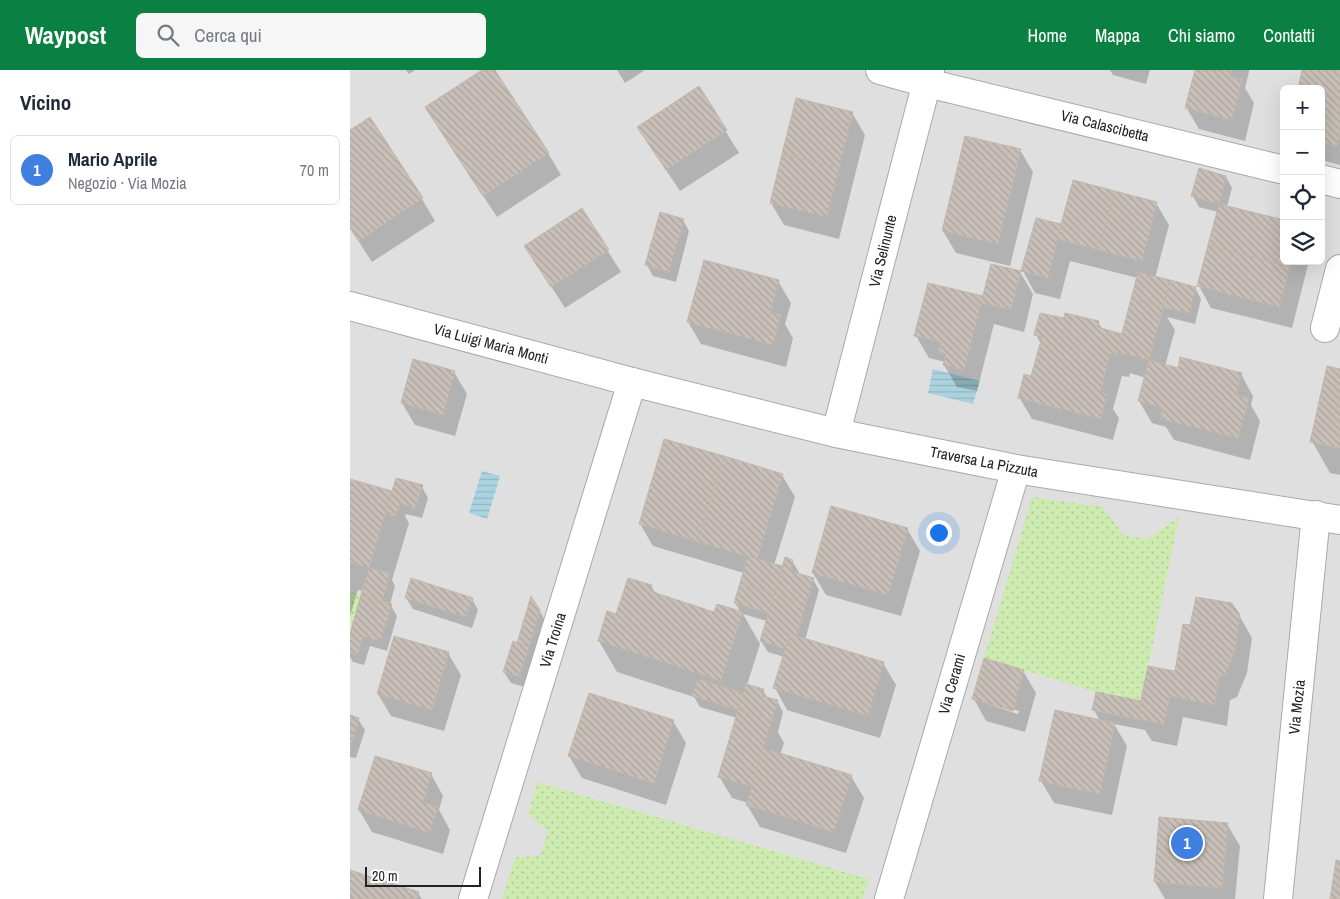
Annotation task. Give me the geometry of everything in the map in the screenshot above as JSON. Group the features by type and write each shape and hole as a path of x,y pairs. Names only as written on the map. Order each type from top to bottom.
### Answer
{"street":[{"name":"Via Calascibetta","path":"880,70 928,76 1280,169"},
{"name":"Via Selinunte","path":"836,433 928,76"},
{"path":"1325,181 1340,184"},
{"path":"1325,328 1340,270"},
{"name":"Via Luigi Maria Monti","path":"350,306 632,382"},
{"name":"Traversa La Pizzuta","path":"632,382 836,433 1016,469 1328,518"},
{"name":"Via Troina","path":"473,899 632,382"},
{"name":"Via Cerami","path":"890,899 1016,469"},
{"name":"Via Mozia","path":"1278,899 1328,518"}],"shaded area":[{"path":"350,70 1340,70 1340,899 350,899"}],"green space":[{"path":"1032,497 1103,507 1124,535 1147,539 1179,517 1141,701 1096,692 984,658"},
{"path":"350,592 361,595 350,634"},
{"path":"537,782 869,879 863,899 502,899 515,857 540,856 548,831 528,814"}],"water":[{"path":"933,369 980,381 973,404 928,393"},
{"path":"482,471 500,476 487,519 469,513"}],"building":[{"path":"482,70 495,70 549,153 483,196 425,107"},
{"path":"1195,70 1232,70 1230,77 1242,80 1232,120 1185,108"},
{"path":"1302,70 1340,70 1340,134 1337,146 1325,143 1325,85 1299,85"},
{"path":"699,86 727,130 666,170 637,127"},
{"path":"796,98 853,112 839,168 782,154"},
{"path":"370,117 423,198 359,241 350,228 350,130"},
{"path":"965,136 1021,149 998,244 942,231"},
{"path":"782,154 839,168 827,217 770,203"},
{"path":"1199,168 1226,176 1219,204 1191,196"},
{"path":"1073,180 1115,191 1099,250 1057,239"},
{"path":"1115,191 1157,202 1142,261 1099,250"},
{"path":"1219,204 1280,219 1280,264 1208,245"},
{"path":"582,208 609,250 551,287 524,246"},
{"path":"660,212 684,219 669,272 645,265"},
{"path":"1036,218 1061,224 1048,278 1021,271"},
{"path":"1208,245 1290,267 1279,307 1197,286"},
{"path":"704,260 779,280 770,313 781,315 773,345 687,322"},
{"path":"991,264 1021,271 1011,310 981,303"},
{"path":"1138,272 1170,280 1163,307 1131,299"},
{"path":"1170,280 1196,287 1189,313 1163,307"},
{"path":"928,283 983,296 964,370 943,365 946,354 938,352 941,342 914,336"},
{"path":"1131,299 1163,307 1149,360 1117,352"},
{"path":"1040,313 1064,318 1065,313 1099,321 1097,327 1122,334 1116,356 1110,354 1100,393 1107,395 1101,419 1018,398 1024,374 1031,376 1042,337 1034,335"},
{"path":"1180,357 1242,373 1236,395 1249,398 1238,438 1160,419 1163,408 1138,401 1149,360 1178,368"},
{"path":"413,359 455,371 443,415 401,403"},
{"path":"1327,366 1340,369 1340,448 1310,442"},
{"path":"664,439 724,456 698,542 639,524"},
{"path":"724,456 783,474 757,559 698,542"},
{"path":"396,478 423,485 415,508 400,503 396,516 385,514"},
{"path":"350,479 392,491 369,568 350,562"},
{"path":"831,506 908,528 888,595 812,573"},
{"path":"748,556 782,566 774,594 740,583"},
{"path":"785,557 793,560 790,571 814,578 806,604 774,594"},
{"path":"369,568 390,573 382,601 361,595"},
{"path":"411,578 473,598 466,617 405,598"},
{"path":"628,578 652,585 650,591 714,612 717,604 743,612 721,681 598,641 607,611 616,614"},
{"path":"740,583 774,594 768,613 734,603"},
{"path":"774,594 806,604 797,636 790,634 785,649 760,641"},
{"path":"361,595 392,604 380,641 363,636 358,655 350,652 350,634"},
{"path":"531,596 540,610 529,647 517,643"},
{"path":"1196,597 1232,603 1240,615 1235,651 1225,675 1218,677 1215,705 1170,696 1164,724 1137,719 1148,666 1175,671 1183,624 1190,625"},
{"path":"790,634 884,662 868,716 773,688"},
{"path":"394,636 449,652 432,710 377,694"},
{"path":"513,641 529,647 519,677 503,672"},
{"path":"984,658 1024,670 1013,711 972,699"},
{"path":"698,679 744,693 738,710 692,696"},
{"path":"746,684 764,689 762,696 778,700 772,720 738,710"},
{"path":"1096,692 1141,701 1137,719 1092,710"},
{"path":"589,693 674,720 654,783 568,756"},
{"path":"738,710 772,720 752,787 718,777"},
{"path":"1055,710 1115,723 1100,794 1039,781"},
{"path":"350,715 359,718 350,748"},
{"path":"763,748 852,775 834,832 746,805"},
{"path":"375,756 432,773 423,802 438,807 430,833 358,810"},
{"path":"1159,817 1228,823 1222,888 1154,882"},
{"path":"1336,860 1340,861 1340,899 1330,899"},
{"path":"350,870 419,892 417,899 350,899"}],"place":[{"name":"Mario Aprile","path":"1187,843"}]}
